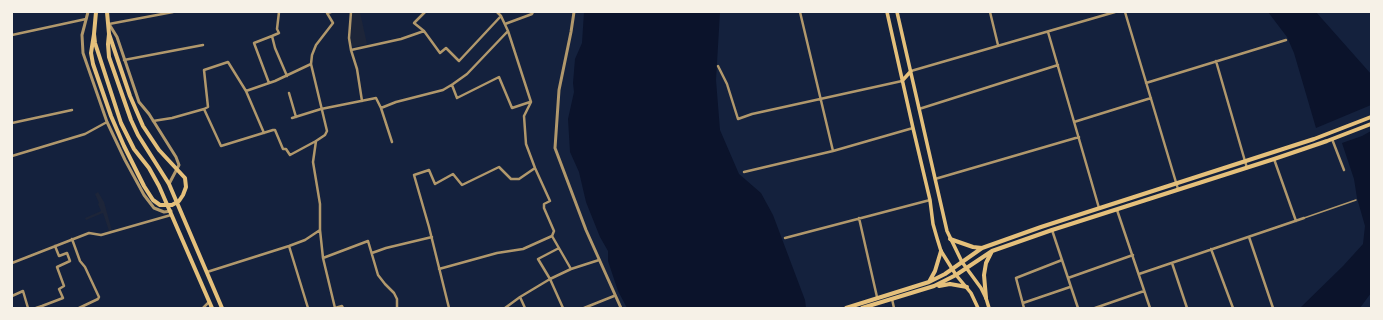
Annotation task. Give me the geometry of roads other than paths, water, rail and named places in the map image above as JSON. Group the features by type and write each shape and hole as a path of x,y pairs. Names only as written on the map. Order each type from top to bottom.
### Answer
{"main road":[{"path":"96,12 91,56 113,121 147,191 153,200 160,205 175,203 181,199 185,191 185,178 159,150 143,126 130,96 109,34"},
{"path":"107,12 109,57 131,120 138,135 169,184 222,308"},
{"path":"887,12 930,200 933,224 941,250 956,275 967,286 974,297 978,308"},
{"path":"897,12 950,240 962,262 981,288 989,308"},
{"path":"94,34 98,53 121,123 134,149 149,168 159,186 212,308"},
{"path":"902,81 910,71"},
{"path":"846,308 877,297 929,282 952,269 982,248 1041,227 1314,139 1371,118"},
{"path":"934,286 956,275 992,251 1052,230 1274,159 1371,124"},
{"path":"950,240 973,247 982,248"},
{"path":"929,282 935,271 941,250"},
{"path":"986,298 984,275 986,263 992,251"},
{"path":"862,308 934,286 950,284 967,286"}],"street":[{"path":"88,12 82,35 83,54 107,122 121,154 144,195 154,208 171,213"},
{"path":"169,184 179,165 176,157 153,121 138,102 117,37 108,24 173,12"},
{"path":"269,83 254,43 280,33 277,29 280,12"},
{"path":"204,109 221,146 275,130 283,149 286,149 290,155 316,141 327,133 311,64 312,55 316,45 333,23 328,12"},
{"path":"352,12 349,38 357,69 362,101"},
{"path":"425,12 414,23 424,31 440,53 446,48 459,61 501,16"},
{"path":"439,269 497,253 523,250 552,236 554,231 544,208 544,204 550,202 526,144 524,116 531,102 508,31 501,16 497,12"},
{"path":"505,24 532,14 533,12"},
{"path":"574,12 559,90 556,148 586,230 614,296 621,308"},
{"path":"800,12 833,151"},
{"path":"990,12 998,45"},
{"path":"910,71 1115,12"},
{"path":"1125,12 1178,189"},
{"path":"12,35 87,19"},
{"path":"351,50 401,39 424,31"},
{"path":"381,108 396,102 443,90 452,85 467,74 508,31"},
{"path":"1048,32 1099,208"},
{"path":"272,36 275,48 287,76"},
{"path":"1146,82 1286,40"},
{"path":"124,60 203,45"},
{"path":"1216,61 1247,168"},
{"path":"153,121 208,107 204,70 228,62 246,91 264,133"},
{"path":"246,91 287,76 311,64"},
{"path":"919,109 1058,65"},
{"path":"718,66 738,119 752,114 902,81"},
{"path":"452,85 456,98 499,77 512,108 531,102"},
{"path":"289,93 296,117"},
{"path":"292,118 321,109 376,98 381,108 392,142"},
{"path":"1074,122 1151,98"},
{"path":"12,123 72,110"},
{"path":"12,156 85,134 107,122"},
{"path":"744,172 833,151 913,128"},
{"path":"935,179 1079,137"},
{"path":"1332,139 1344,170"},
{"path":"316,141 313,162 320,204 320,230 323,258 335,308 342,306 343,308"},
{"path":"1274,159 1296,220"},
{"path":"449,308 432,237 414,175 429,170 435,184 453,174 462,185 499,167 511,179 519,179 535,168"},
{"path":"785,238 930,200"},
{"path":"1117,210 1150,308"},
{"path":"12,263 31,254 89,233 101,235 171,213"},
{"path":"859,218 877,297"},
{"path":"1139,274 1304,218"},
{"path":"206,273 305,240 320,230"},
{"path":"1052,230 1078,308"},
{"path":"552,236 571,269"},
{"path":"1249,236 1273,308"},
{"path":"372,253 386,248 432,237"},
{"path":"72,239 80,261 85,267 99,297 98,299 79,308"},
{"path":"323,258 368,241 378,274 394,293 397,299 397,308"},
{"path":"36,308 43,307 63,298 59,289 64,287 57,267 70,260 67,253 59,256 55,246"},
{"path":"289,246 308,308"},
{"path":"559,248 538,259 550,279 563,308"},
{"path":"1211,249 1232,308"},
{"path":"1068,278 1133,256"},
{"path":"505,308 550,279 571,269 599,260"},
{"path":"1024,308 1016,278 1062,260"},
{"path":"1172,263 1187,308"},
{"path":"1023,303 1070,287"},
{"path":"12,296 23,291 28,308"},
{"path":"1095,308 1144,291"},
{"path":"584,308 614,296"},
{"path":"520,297 525,308"},
{"path":"892,298 894,308"},
{"path":"203,308 210,302"}],"lane":[{"path":"1304,218 1356,200"}]}
